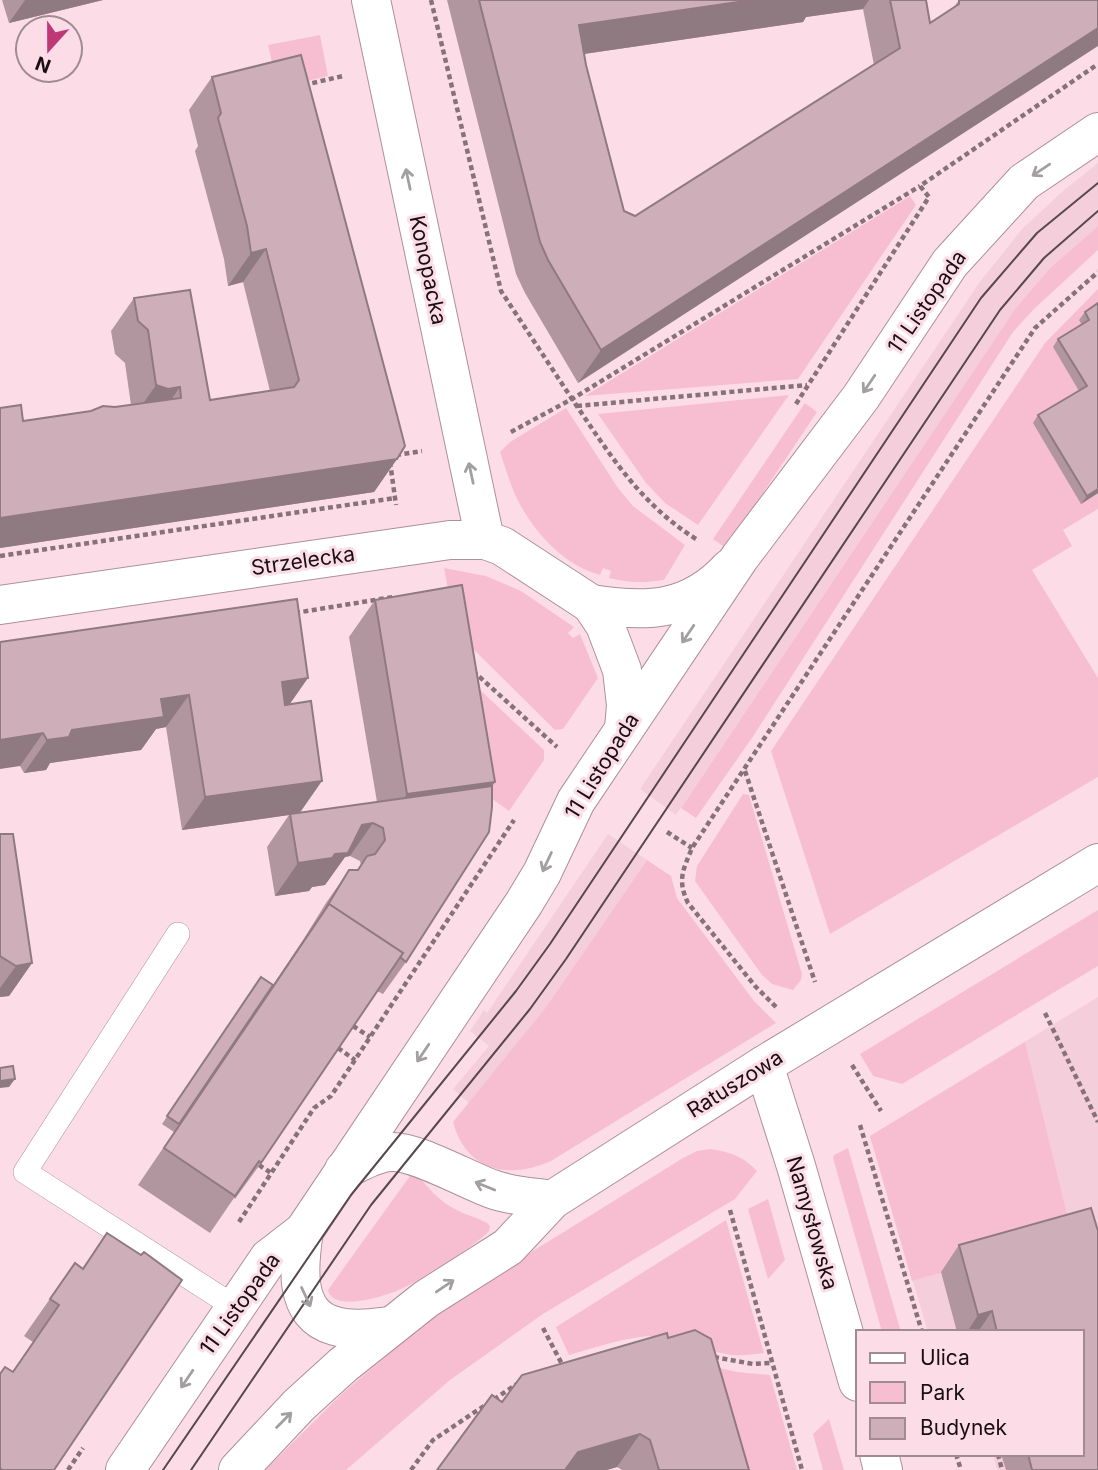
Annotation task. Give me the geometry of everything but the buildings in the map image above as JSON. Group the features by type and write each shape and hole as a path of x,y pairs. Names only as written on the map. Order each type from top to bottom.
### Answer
{"street":[{"name":"Konopacka","path":"370,0 485,540"},
{"name":"11 Listopada","path":"125,1470 269,1258 303,1231 524,903 542,873 576,801 624,729 740,557 861,397 950,263 1024,182 1098,132"},
{"name":"Strzelecka","path":"0,605 450,540 485,540 517,554 591,604 605,625 622,670 626,705 624,729"},
{"name":"Strzelecka","path":"591,604 640,610 681,603 719,579 740,557"},
{"name":"Ratuszowa","path":"390,1326 426,1299 508,1247 552,1199 764,1065 1098,863"},
{"name":"Namysłowska","path":"764,1065 856,1375"},
{"path":"344,1170 364,1160 393,1152 410,1155 494,1190 552,1199"},
{"path":"303,1231 298,1272 306,1301 317,1317 333,1326 356,1329 390,1326"},
{"path":"237,1470 299,1405 390,1326"}],"lane":[{"path":"178,934 25,1172 236,1307"}],"path":[{"path":"431,0 501,291 633,486 654,508 703,544"},
{"path":"301,86 347,75"},
{"path":"499,439 572,399 920,186"},
{"path":"786,1002 776,1007 755,986 688,903 682,891 681,879 692,848 1035,328 1098,272"},
{"path":"577,406 808,385"},
{"path":"397,510 390,456 430,450"},
{"path":"0,556 395,498"},
{"path":"286,614 395,597"},
{"path":"469,668 565,754"},
{"path":"745,770 816,985 827,978"},
{"path":"233,1232 314,1108 331,1097 515,819"},
{"path":"667,832 692,848"},
{"path":"1045,1013 1098,1122"},
{"path":"353,1026 370,1037"},
{"path":"338,1048 355,1060"},
{"path":"849,1061 881,1111"},
{"path":"860,1125 921,1330"},
{"path":"259,1165 271,1173"},
{"path":"730,1210 802,1470"},
{"path":"543,1328 564,1368"},
{"path":"706,1356 753,1364 771,1363"},
{"path":"554,1371 577,1364"},
{"path":"411,1470 433,1440 512,1385 523,1381"}],"shaded area":[{"path":"1098,163 1098,226 1049,269 1015,309 676,815 640,789 979,283 1022,229"},
{"path":"608,834 647,860 546,1007 469,1103 453,1089 489,1046 470,1031 484,1010 487,1013"},
{"path":"1098,997 1098,1470 997,1470 994,1456 1084,1456 1084,1330 927,1330 870,1136"}],"green space":[{"path":"320,35 328,76 278,88 268,45"},
{"path":"910,196 916,205 798,379 585,396"},
{"path":"1098,226 1098,250 1013,332 752,738 696,818 681,808 1015,309 1049,269"},
{"path":"1098,289 1098,509 1063,530 1072,546 1032,570 1098,678 1098,777 830,934 771,751 1045,343"},
{"path":"789,395 698,525 665,503 646,483 598,414"},
{"path":"805,403 817,412 726,548 713,539"},
{"path":"566,408 618,488 633,506 685,545 664,580 623,581 609,578 611,571 603,568 600,575 574,564 541,535 517,499 500,452 510,442"},
{"path":"444,568 486,576 521,591 574,627 568,633 573,638 580,634 598,678 563,729 555,730 456,632"},
{"path":"463,674 544,750 544,760 509,811 485,794"},
{"path":"743,794 749,795 802,974 793,990 772,984 762,975 695,881 697,866"},
{"path":"647,860 671,876 677,898 754,1001 776,1023 551,1161 535,1167 505,1170 478,1161 459,1139 453,1122 546,1007"},
{"path":"1098,910 1098,966 902,1084 873,1076 860,1054"},
{"path":"1025,1042 1072,1235 912,1281 870,1136"},
{"path":"848,1148 900,1330 881,1330 834,1155"},
{"path":"710,1149 736,1156 757,1171 735,1199 543,1314 450,1380 346,1470 265,1470 345,1391 409,1337 407,1334 507,1267 683,1158 697,1151"},
{"path":"412,1173 417,1174 434,1194 449,1206 487,1223 490,1226 489,1231 450,1260 399,1290 376,1298 351,1302 332,1297 328,1290"},
{"path":"768,1199 785,1260 768,1279 748,1209"},
{"path":"726,1220 764,1353 732,1355 678,1339 648,1336 625,1339 569,1355 556,1327"},
{"path":"707,1365 737,1372 770,1375 797,1470 735,1470"},
{"path":"829,1419 844,1470 823,1470 813,1434"}],"tram line":[{"path":"163,1470 351,1195 516,991 550,944 981,298 1037,233 1098,183"},
{"path":"191,1470 371,1205 530,1009 566,959 1000,310 1044,258 1098,211"}]}
